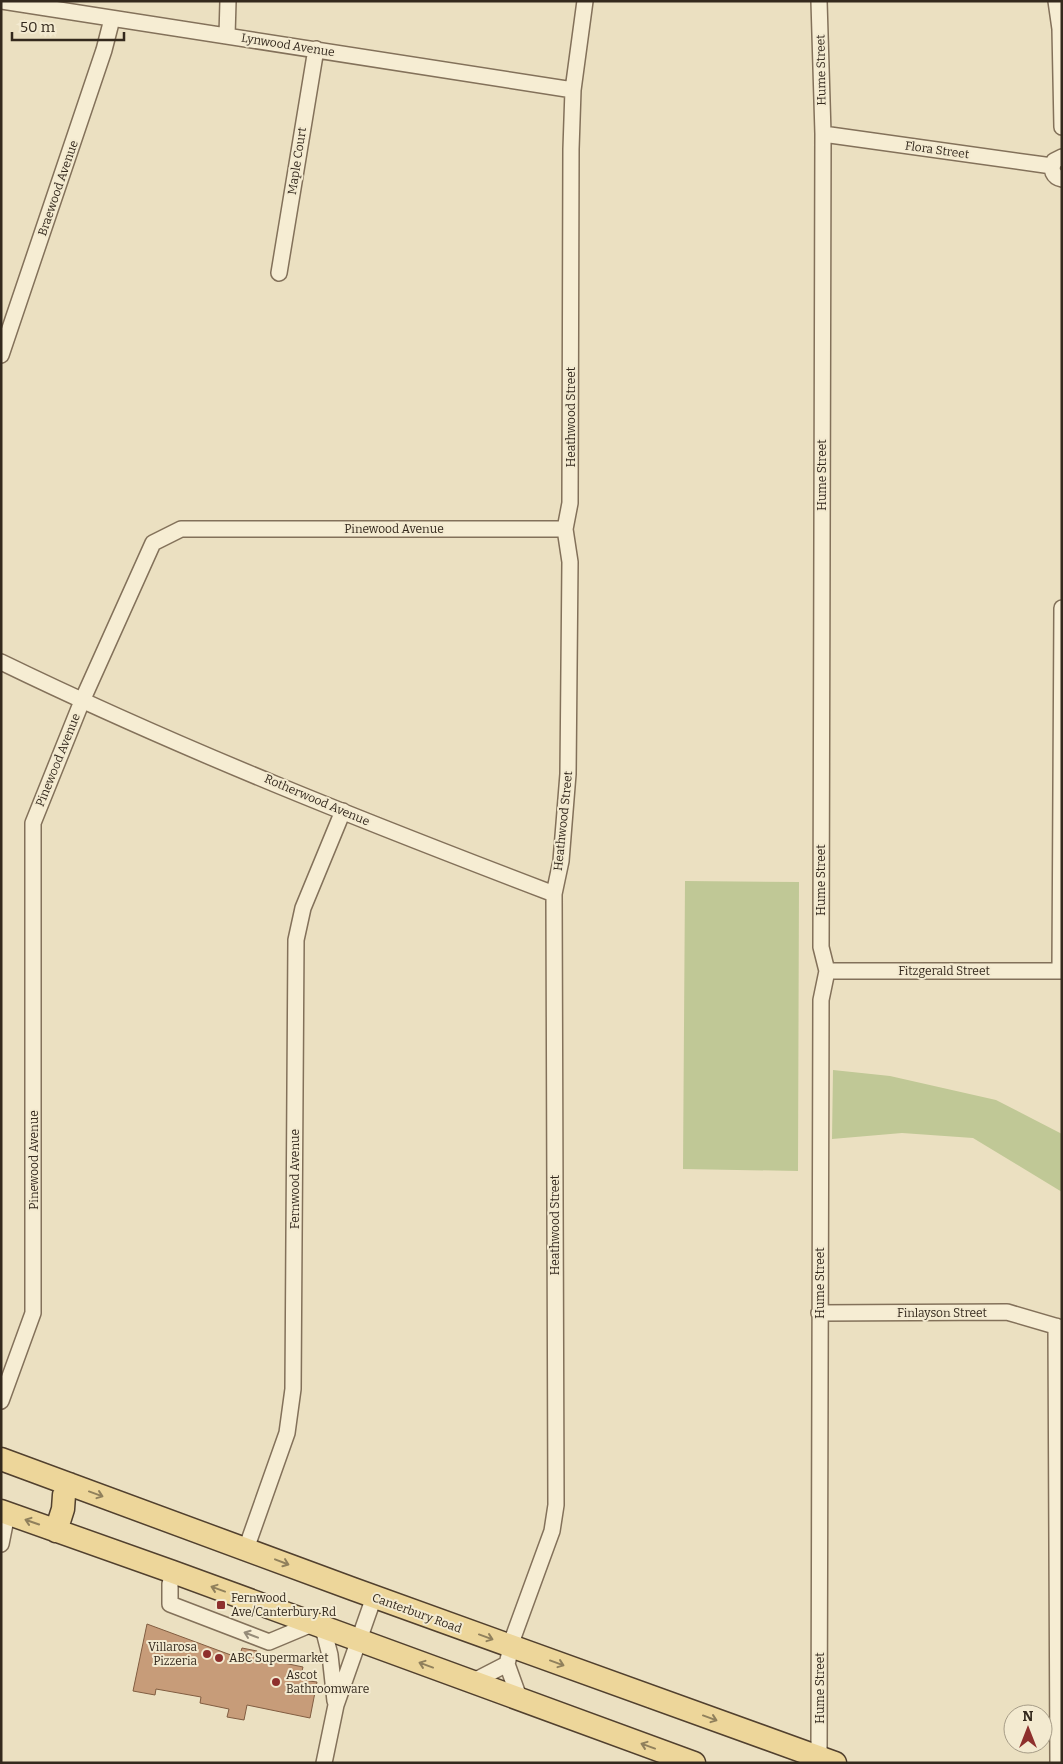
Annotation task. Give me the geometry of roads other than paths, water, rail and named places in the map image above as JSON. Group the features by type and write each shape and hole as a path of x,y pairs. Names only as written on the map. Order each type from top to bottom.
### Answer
{"main road":[{"name":"Canterbury Road","path":"1,1459 374,1597 509,1655 823,1761"},
{"path":"56,1531 64,1509 64,1495 69,1484"},
{"path":"4,1512 694,1763"}],"street":[{"name":"Lynwood Avenue","path":"2,1 112,20 316,49 574,90"},
{"path":"227,36 228,1"},
{"name":"Heathwood Street","path":"509,1655 552,1530 556,1505 554,894 561,861 568,774 570,562 565,530 570,503 571,149 574,90 585,1"},
{"name":"Hume Street","path":"819,1 823,134 821,947 827,971 821,1000 820,1313 823,1761"},
{"path":"1056,1 1060,29 1062,127"},
{"name":"Braewood Avenue","path":"1,355 104,50 112,20"},
{"name":"Maple Court","path":"279,273 316,49"},
{"name":"Flora Street","path":"823,134 1057,161"},
{"path":"1057,161 1053,173 1056,177 1062,179"},
{"name":"Pinewood Avenue","path":"1,1401 33,1313 33,823 82,701 153,543 181,530 565,530"},
{"path":"1061,971 1062,608"},
{"path":"1,662 82,701"},
{"name":"Rotherwood Avenue","path":"82,701 343,812 554,894"},
{"name":"Fernwood Avenue","path":"246,1549 287,1433 294,1389 296,940 303,908 343,812"},
{"name":"Fitzgerald Street","path":"827,971 1061,971"},
{"name":"Finlayson Street","path":"820,1313 1007,1312 1059,1327"},
{"path":"1058,1763 1059,1327"},
{"path":"1,1544 4,1512"},
{"path":"173,1572 170,1584 170,1604 269,1642 318,1626 330,1655 336,1705"},
{"path":"324,1763 336,1705 374,1597"},
{"path":"472,1682 509,1655 520,1700"}],"place":[{"name":"Fernwood Ave/Canterbury Rd","path":"221,1605"},
{"name":"Villarosa Pizzeria","path":"207,1654"},
{"name":"ABC Supermarket","path":"219,1658"},
{"name":"Ascot Bathroomware","path":"276,1682"}]}
